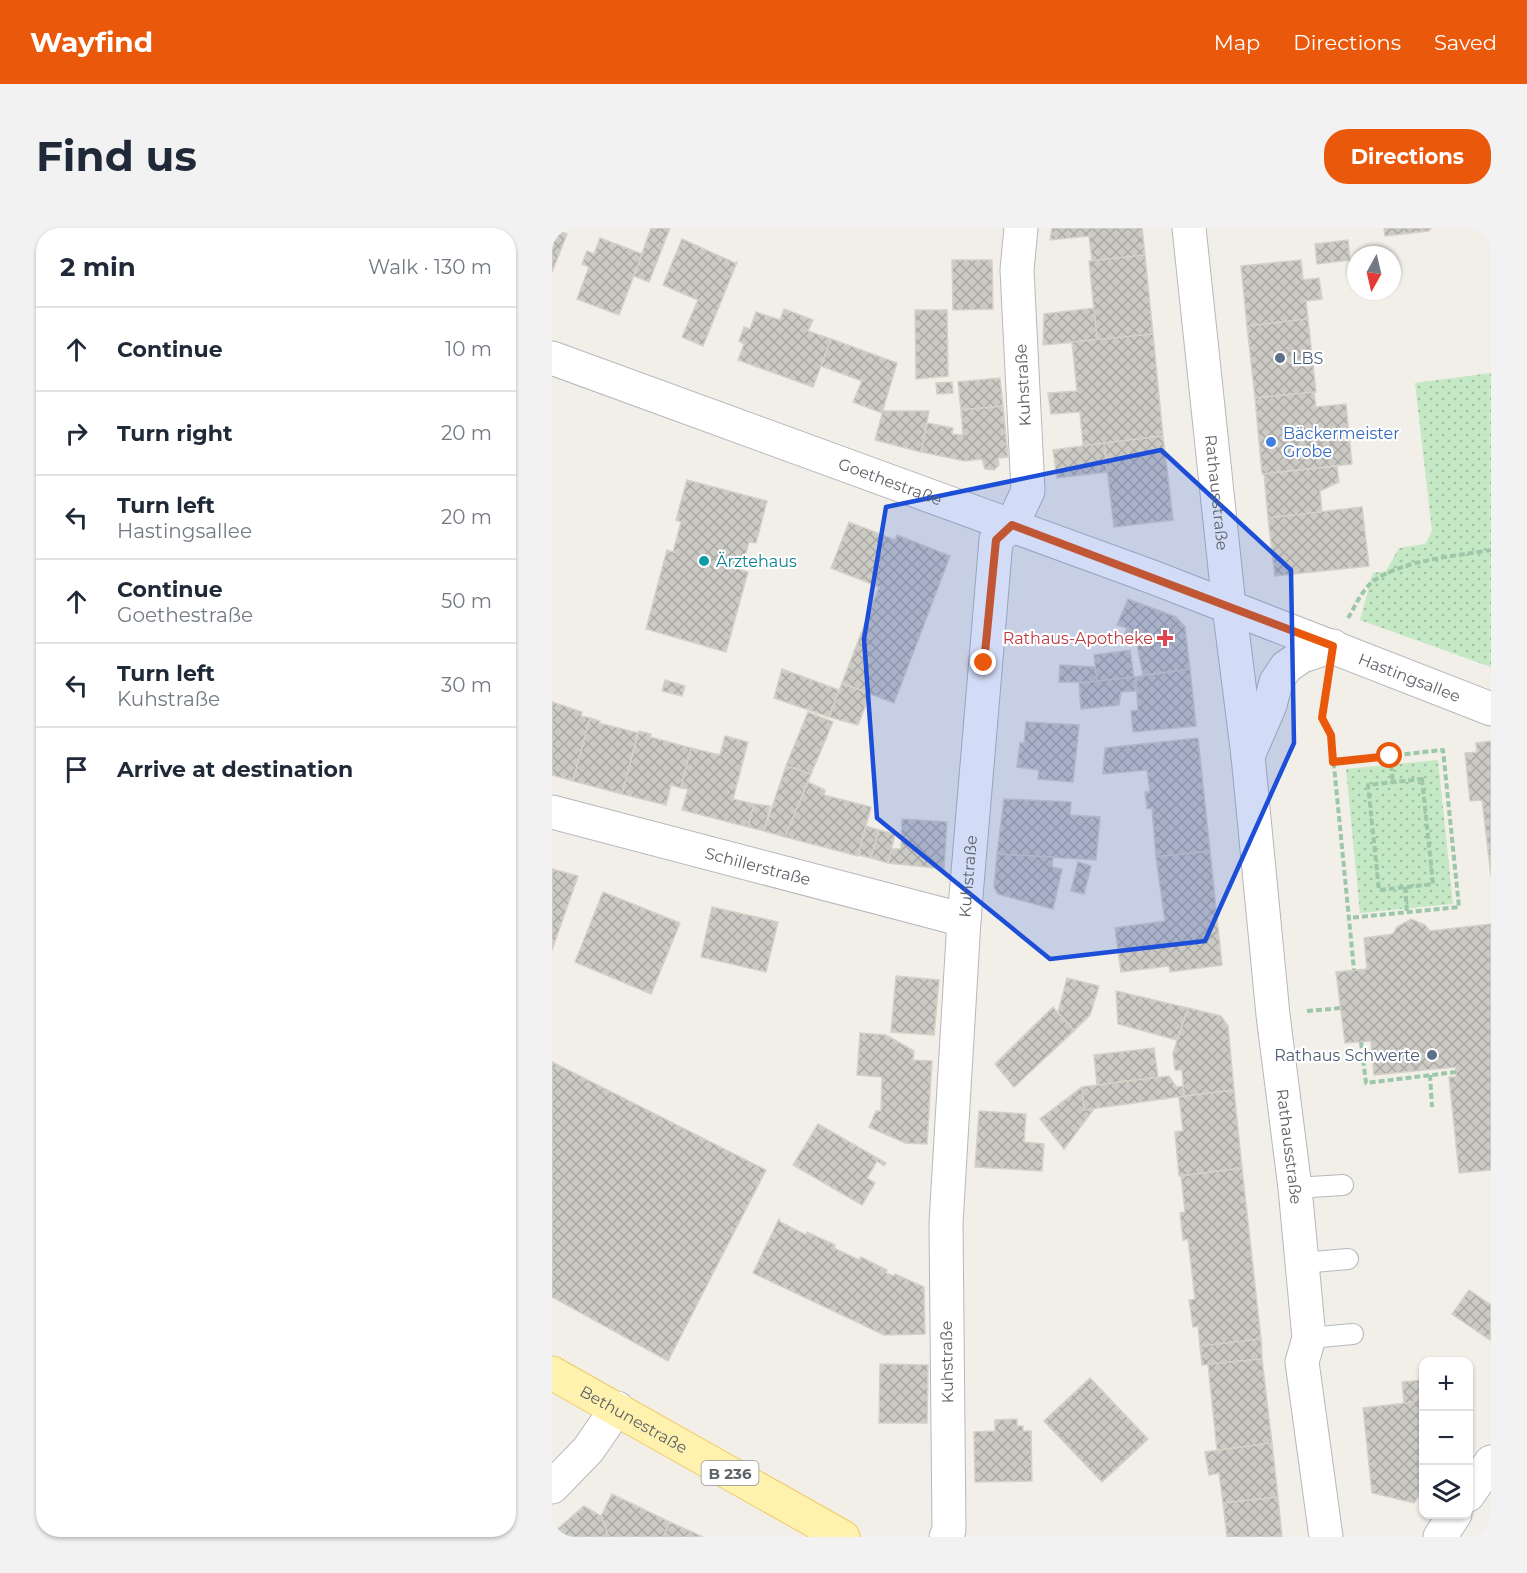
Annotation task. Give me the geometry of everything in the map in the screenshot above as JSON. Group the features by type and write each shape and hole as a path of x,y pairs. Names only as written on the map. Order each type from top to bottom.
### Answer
{"main road":[{"name":"Bethunestraße","path":"552,1373 843,1537"}],"street":[{"name":"Kuhstraße","path":"946,1537 949,1530 946,1223 964,920 996,540 1012,525 1028,491 1017,270 1022,228"},
{"name":"Rathausstraße","path":"1189,228 1229,606 1248,756 1273,1015 1295,1188 1309,1338 1302,1362 1326,1537"},
{"name":"Goethestraße","path":"554,364 1012,525 1229,606"},
{"name":"Hastingsallee","path":"1229,606 1491,709"},
{"name":"Rathausstraße","path":"1248,756 1270,705 1276,682 1286,667 1302,656 1333,646"},
{"name":"Schillerstraße","path":"552,812 964,920"},
{"path":"552,1487 588,1450 617,1408"},
{"path":"1473,1488 1491,1462"},
{"path":"1440,1537 1452,1519"}],"lane":[{"path":"1295,1188 1343,1185"},
{"path":"1302,1263 1348,1259"},
{"path":"1309,1338 1353,1334"}],"path":[{"path":"1354,970 1331,735 1322,718 1333,646 1362,593 1376,580 1421,561 1491,550"},
{"path":"1333,762 1443,750 1459,907 1349,918"},
{"path":"1390,756 1393,782"},
{"path":"1422,779 1433,885 1379,890 1368,785 1393,782 1422,779"},
{"path":"1405,887 1407,912"},
{"path":"1323,1010 1341,1008"},
{"path":"1361,1042 1366,1083 1456,1072"},
{"path":"1430,1075 1432,1107"}],"highlighted area":[{"path":"1161,450 1291,570 1294,743 1205,941 1050,959 877,818 864,639 886,507"}],"green space":[{"path":"1491,373 1491,667 1360,620 1373,573 1386,571 1399,548 1425,544 1432,531 1415,383"},
{"path":"1438,760 1453,904 1360,913 1346,769"}],"building":[{"path":"552,228 567,234 552,272"},
{"path":"651,228 670,228 649,282 634,276"},
{"path":"1052,228 1142,228 1145,255 1092,261 1089,236 1050,240"},
{"path":"1384,228 1431,228 1429,231 1385,236"},
{"path":"600,238 642,254 619,315 577,299 589,267 582,264 587,251 594,254"},
{"path":"682,239 737,262 703,346 682,337 698,300 663,285"},
{"path":"1348,240 1347,260 1317,264 1315,244"},
{"path":"1145,255 1153,334 1097,340 1089,261"},
{"path":"952,260 992,260 993,309 953,310"},
{"path":"1301,260 1303,280 1319,278 1322,299 1306,301 1308,319 1247,326 1241,266"},
{"path":"1094,308 1097,340 1043,345 1044,314"},
{"path":"784,309 813,320 808,331 831,339 813,387 738,360 744,344 739,341 744,327 750,329 756,312 780,320"},
{"path":"915,310 947,310 948,376 916,379"},
{"path":"1308,319 1316,392 1255,398 1247,326"},
{"path":"1153,334 1163,436 1083,446 1080,412 1051,414 1048,393 1077,391 1072,342"},
{"path":"831,339 897,363 882,413 853,402 862,381 821,366"},
{"path":"1000,378 1003,406 961,410 958,382"},
{"path":"952,382 953,393 937,394 936,383"},
{"path":"1314,392 1316,407 1346,404 1352,464 1262,474 1255,398"},
{"path":"1003,406 1008,457 998,458 999,465 994,470 985,469 982,459 965,461 921,452 927,423 953,428 952,434 963,435 961,410"},
{"path":"883,411 929,411 921,452 875,440"},
{"path":"1163,436 1173,520 1114,527 1104,443"},
{"path":"1104,443 1107,472 1057,478 1053,450"},
{"path":"1337,466 1339,482 1320,491 1322,512 1268,518 1264,474"},
{"name":"Ärztehaus","path":"687,480 767,501 756,543 749,542 741,570 748,572 726,652 646,629 667,550 673,552 681,522 676,520"},
{"path":"1362,507 1369,566 1275,576 1268,518"},
{"path":"849,522 895,540 897,535 950,556 894,703 842,683 879,587 831,568"},
{"path":"1128,599 1176,617 1185,627 1190,669 1143,675 1137,645 1123,639 1127,628 1117,625"},
{"path":"1130,650 1134,677 1097,682 1094,655"},
{"path":"1060,665 1095,667 1097,682 1059,682"},
{"path":"782,669 839,690 829,717 774,698"},
{"path":"1190,669 1196,726 1133,732 1131,711 1138,710 1136,677"},
{"path":"1136,677 1135,691 1121,692 1119,705 1081,709 1079,683"},
{"path":"665,680 685,686 682,696 662,691"},
{"path":"842,683 870,694 858,725 829,717"},
{"path":"552,702 582,712 581,716 590,718 573,781 552,775"},
{"path":"808,712 833,722 811,774 786,766"},
{"path":"590,718 600,721 599,723 638,733 622,794 573,781"},
{"path":"1026,722 1079,725 1073,782 1038,779 1039,770 1017,767 1020,743 1024,743"},
{"path":"639,731 651,734 650,737 691,748 681,788 671,785 666,805 622,794"},
{"path":"725,736 748,742 733,799 754,804 748,827 682,810 688,789 681,788 691,748 720,755"},
{"path":"1198,738 1210,851 1156,857 1152,808 1147,809 1145,792 1150,792 1147,770 1103,774 1105,748"},
{"path":"1491,741 1491,876 1482,800 1470,801 1465,753 1477,752 1476,743"},
{"path":"786,766 811,774 785,837 764,831"},
{"path":"808,782 825,790 824,795 871,807 858,856 785,837"},
{"path":"1004,799 1071,802 1070,815 1100,817 1096,860 997,854"},
{"path":"754,804 770,806 764,831 748,827"},
{"path":"902,819 947,822 944,869 888,863 891,849 901,849"},
{"path":"866,826 879,830 871,858 858,855"},
{"path":"879,830 895,834 888,863 871,858"},
{"path":"1210,851 1222,965 1170,972 1169,966 1121,972 1115,928 1165,921 1156,857"},
{"path":"997,854 1053,857 1052,867 1062,869 1053,909 998,894 994,887"},
{"path":"1078,862 1091,866 1084,894 1071,891"},
{"path":"552,869 578,876 552,950"},
{"path":"603,892 680,923 651,994 575,962"},
{"path":"712,907 778,922 766,972 701,957"},
{"name":"Rathaus Schwerte","path":"1411,919 1425,925 1430,931 1491,924 1491,1170 1459,1173 1449,1077 1456,1077 1456,1067 1374,1075 1371,1041 1345,1043 1336,972 1367,969 1364,938 1393,934 1397,927"},
{"path":"896,976 939,980 934,1035 891,1032"},
{"path":"1067,978 1099,986 1090,1015 1074,1031 1058,1012"},
{"path":"1116,991 1188,1008 1177,1040 1118,1024"},
{"path":"1053,1007 1074,1031 1014,1087 995,1064"},
{"path":"1188,1008 1221,1016 1228,1026 1234,1090 1184,1096 1182,1070 1175,1070 1173,1053"},
{"path":"860,1033 886,1035 914,1051 913,1060 932,1061 927,1144 905,1143 869,1127 876,1111 881,1111 882,1077 857,1075"},
{"path":"1154,1048 1158,1077 1097,1085 1094,1055"},
{"path":"552,1062 766,1170 668,1361 552,1297"},
{"path":"1169,1076 1176,1087 1183,1086 1184,1096 1084,1110 1082,1087"},
{"path":"1082,1087 1084,1110 1094,1109 1064,1149 1040,1119"},
{"path":"1234,1090 1242,1168 1179,1176 1175,1132 1183,1131 1179,1097"},
{"path":"979,1111 1026,1114 1024,1142 1044,1144 1042,1171 975,1167"},
{"path":"818,1124 886,1163 884,1166 877,1161 867,1178 875,1183 862,1205 793,1165"},
{"path":"1242,1168 1261,1339 1200,1346 1198,1326 1193,1327 1189,1300 1195,1299 1188,1239 1183,1240 1180,1213 1185,1212 1181,1176"},
{"path":"779,1219 780,1222 806,1235 807,1232 835,1245 834,1248 859,1260 861,1257 887,1270 886,1273 894,1276 895,1274 924,1287 925,1334 884,1335 753,1273"},
{"path":"1469,1290 1491,1305 1490,1340 1452,1314"},
{"path":"1261,1339 1262,1359 1202,1365 1200,1346"},
{"path":"1262,1359 1272,1443 1217,1450 1208,1364"},
{"path":"880,1364 928,1365 927,1423 879,1423"},
{"path":"1090,1378 1148,1439 1102,1482 1044,1421"},
{"path":"1419,1380 1419,1394 1414,1402 1404,1404 1402,1382"},
{"path":"1419,1394 1419,1496 1414,1503 1372,1493 1363,1408 1414,1402"},
{"path":"1017,1419 1017,1426 1023,1426 1023,1431 1031,1431 1032,1481 975,1482 974,1432 995,1431 995,1420"},
{"path":"1272,1443 1278,1497 1223,1503 1219,1473 1209,1475 1205,1452"},
{"path":"612,1494 670,1522 663,1537 609,1537 601,1516"},
{"path":"1278,1497 1282,1537 1227,1537 1223,1503"},
{"path":"584,1506 601,1516 609,1537 552,1537 552,1534"},
{"path":"670,1522 703,1537 663,1537"}],"place":[{"name":"LBS","path":"1280,358"},
{"name":"Bäckermeister Grobe","path":"1271,442"},
{"name":"Ärztehaus","path":"704,561"},
{"name":"Rathaus-Apotheke","path":"1165,638"},
{"name":"Rathaus Schwerte","path":"1432,1055"}],"route":[{"path":"984,663 996,540 1012,525 1333,646 1322,706 1322,718 1331,735 1333,762 1390,756"}]}
